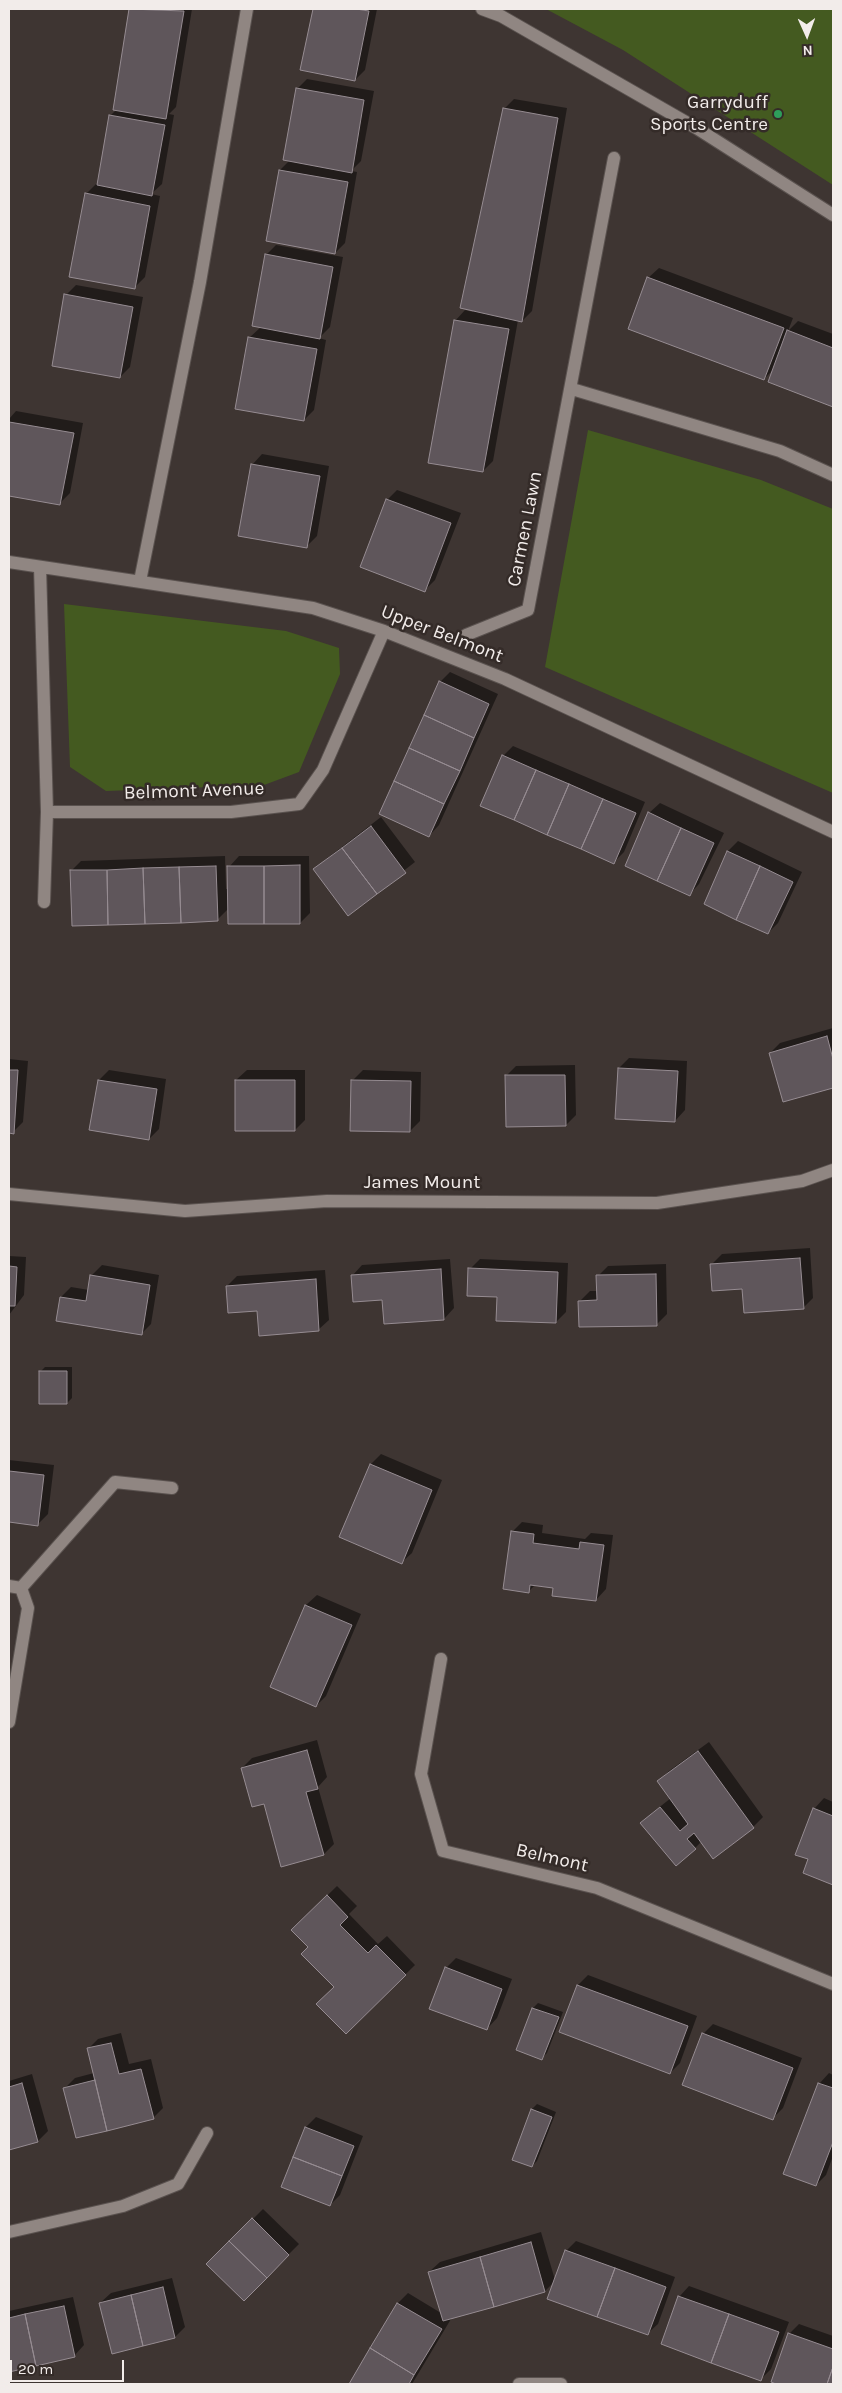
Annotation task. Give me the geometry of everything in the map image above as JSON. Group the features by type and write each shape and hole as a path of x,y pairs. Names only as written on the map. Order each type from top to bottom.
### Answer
{"street":[{"path":"140,582 200,282 246,9"},
{"path":"482,9 501,16 698,129 833,215"},
{"name":"Carmen Lawn","path":"466,635 528,610 572,389 614,158"},
{"path":"572,389 780,451 833,475"},
{"name":"Upper Belmont","path":"9,562 313,608 384,631 505,679 833,832"},
{"path":"40,567 46,812 44,902"},
{"name":"Belmont Avenue","path":"46,812 230,812 299,804 323,770 384,631"},
{"name":"James Mount","path":"9,1194 186,1212 327,1202 657,1203 802,1181 833,1170"},
{"path":"9,1722 28,1608 15,1587 115,1482 172,1488"},
{"name":"Belmont","path":"441,1659 421,1774 442,1851 597,1888 833,1984"},
{"path":"9,2232 122,2206 178,2184 207,2132"},
{"path":"520,2384 561,2384"}],"green space":[{"name":"Garryduff Sports Centre","path":"546,9 833,9 833,185 623,50"},
{"path":"588,430 761,480 833,509 833,793 545,667"},
{"path":"64,604 286,631 339,648 340,674 299,772 264,785 106,791 70,767"}],"building":[{"path":"129,9 184,11 166,119 113,110"},
{"path":"313,9 356,9 369,11 355,81 300,70"},
{"path":"296,88 364,100 352,173 283,160"},
{"path":"503,108 558,118 522,322 460,308"},
{"path":"109,115 165,125 152,196 97,185"},
{"path":"279,170 348,182 335,254 266,241"},
{"path":"85,193 150,206 135,289 69,277"},
{"path":"265,254 333,267 320,339 252,326"},
{"path":"647,277 784,328 764,380 628,329"},
{"path":"64,294 133,307 120,378 52,366"},
{"path":"454,320 509,329 483,472 428,463"},
{"path":"787,330 833,348 833,407 768,382"},
{"path":"248,337 317,349 304,421 235,409"},
{"path":"9,422 74,433 60,505 9,496"},
{"path":"251,464 320,476 307,548 238,536"},
{"path":"386,499 451,523 425,592 360,567"},
{"path":"439,681 489,704 474,738 424,715"},
{"path":"424,715 474,738 460,771 409,748"},
{"path":"409,748 460,771 444,804 394,781"},
{"path":"502,755 536,770 514,820 480,806"},
{"path":"536,770 569,784 547,835 514,820"},
{"path":"394,781 444,804 429,837 379,814"},
{"path":"569,784 603,799 581,849 547,835"},
{"path":"603,799 636,813 614,864 581,849"},
{"path":"648,812 681,828 657,881 625,866"},
{"path":"371,826 406,873 377,894 342,848"},
{"path":"681,828 714,843 690,896 657,881"},
{"path":"342,848 377,894 348,916 313,869"},
{"path":"727,851 760,866 736,920 704,904"},
{"path":"300,865 300,924 264,924 264,866"},
{"path":"216,866 218,921 181,923 179,867"},
{"path":"227,866 264,866 264,924 228,924"},
{"path":"760,866 793,882 768,934 736,920"},
{"path":"179,867 181,923 145,924 143,868"},
{"path":"143,868 145,924 108,925 107,870"},
{"path":"70,870 107,870 108,925 72,926"},
{"path":"827,1036 833,1059 833,1088 783,1102 769,1053"},
{"path":"618,1068 678,1071 675,1122 615,1119"},
{"path":"9,1070 18,1070 14,1134 9,1133"},
{"path":"505,1075 565,1075 566,1126 506,1127"},
{"path":"98,1080 157,1089 149,1140 89,1130"},
{"path":"235,1080 295,1080 295,1131 235,1131"},
{"path":"351,1080 411,1081 410,1132 350,1131"},
{"path":"800,1258 804,1309 744,1313 742,1289 712,1291 710,1264"},
{"path":"9,1266 17,1267 15,1306 9,1306"},
{"path":"468,1268 558,1272 556,1323 496,1321 497,1297 467,1296"},
{"path":"441,1269 444,1320 384,1324 382,1300 353,1302 351,1275"},
{"path":"656,1274 657,1326 579,1327 578,1301 597,1300 596,1275"},
{"path":"90,1275 150,1285 142,1335 56,1321 60,1297 86,1301"},
{"path":"316,1279 319,1331 259,1336 257,1311 228,1313 226,1286"},
{"path":"39,1371 67,1371 67,1404 39,1404"},
{"path":"370,1464 432,1490 402,1564 339,1537"},
{"path":"9,1471 44,1475 38,1526 9,1522"},
{"path":"511,1531 534,1534 533,1543 579,1549 580,1542 604,1545 596,1601 552,1596 553,1588 530,1585 529,1593 503,1589"},
{"path":"305,1605 352,1625 316,1707 270,1687"},
{"path":"307,1750 318,1789 306,1792 324,1855 281,1867 264,1804 252,1807 241,1768"},
{"path":"698,1751 754,1828 713,1859 694,1833 687,1839 696,1849 676,1866 640,1823 660,1807 680,1831 688,1824 657,1781"},
{"path":"813,1808 833,1816 833,1885 803,1873 808,1859 795,1855"},
{"path":"327,1895 348,1917 340,1925 368,1953 376,1945 406,1975 346,2034 316,2004 334,1987 301,1954 308,1947 291,1930"},
{"path":"445,1967 502,1989 487,2030 429,2009"},
{"path":"577,1985 688,2026 670,2074 559,2032"},
{"path":"532,2008 559,2017 542,2060 516,2050"},
{"path":"702,2033 793,2068 773,2120 682,2085"},
{"path":"111,2043 119,2074 141,2069 154,2119 107,2131 87,2048"},
{"path":"95,2080 107,2131 76,2138 63,2088"},
{"path":"22,2083 38,2142 9,2150 9,2087"},
{"path":"818,2083 833,2088 833,2142 816,2186 783,2174"},
{"path":"531,2109 552,2117 532,2167 512,2160"},
{"path":"305,2127 354,2146 342,2176 293,2157"},
{"path":"293,2157 342,2176 330,2206 281,2187"},
{"path":"252,2218 289,2255 267,2278 229,2241"},
{"path":"229,2241 267,2278 244,2301 206,2264"},
{"path":"531,2242 545,2292 494,2307 480,2257"},
{"path":"565,2250 615,2268 597,2317 547,2299"},
{"path":"480,2257 494,2307 443,2321 428,2272"},
{"path":"615,2268 666,2287 648,2335 597,2317"},
{"path":"163,2287 175,2338 143,2346 131,2295"},
{"path":"131,2295 143,2346 112,2354 99,2303"},
{"path":"678,2296 729,2314 711,2363 661,2344"},
{"path":"397,2303 442,2329 414,2375 370,2348"},
{"path":"64,2306 75,2357 36,2366 25,2314"},
{"path":"25,2314 36,2366 9,2372 9,2318"},
{"path":"729,2314 779,2332 761,2381 711,2363"},
{"path":"788,2333 833,2349 833,2367 827,2384 776,2384 771,2382"},
{"path":"370,2348 414,2375 409,2384 349,2384"},
{"path":"833,2367 833,2384 827,2384"}],"place":[{"name":"Garryduff Sports Centre","path":"778,114"}]}
